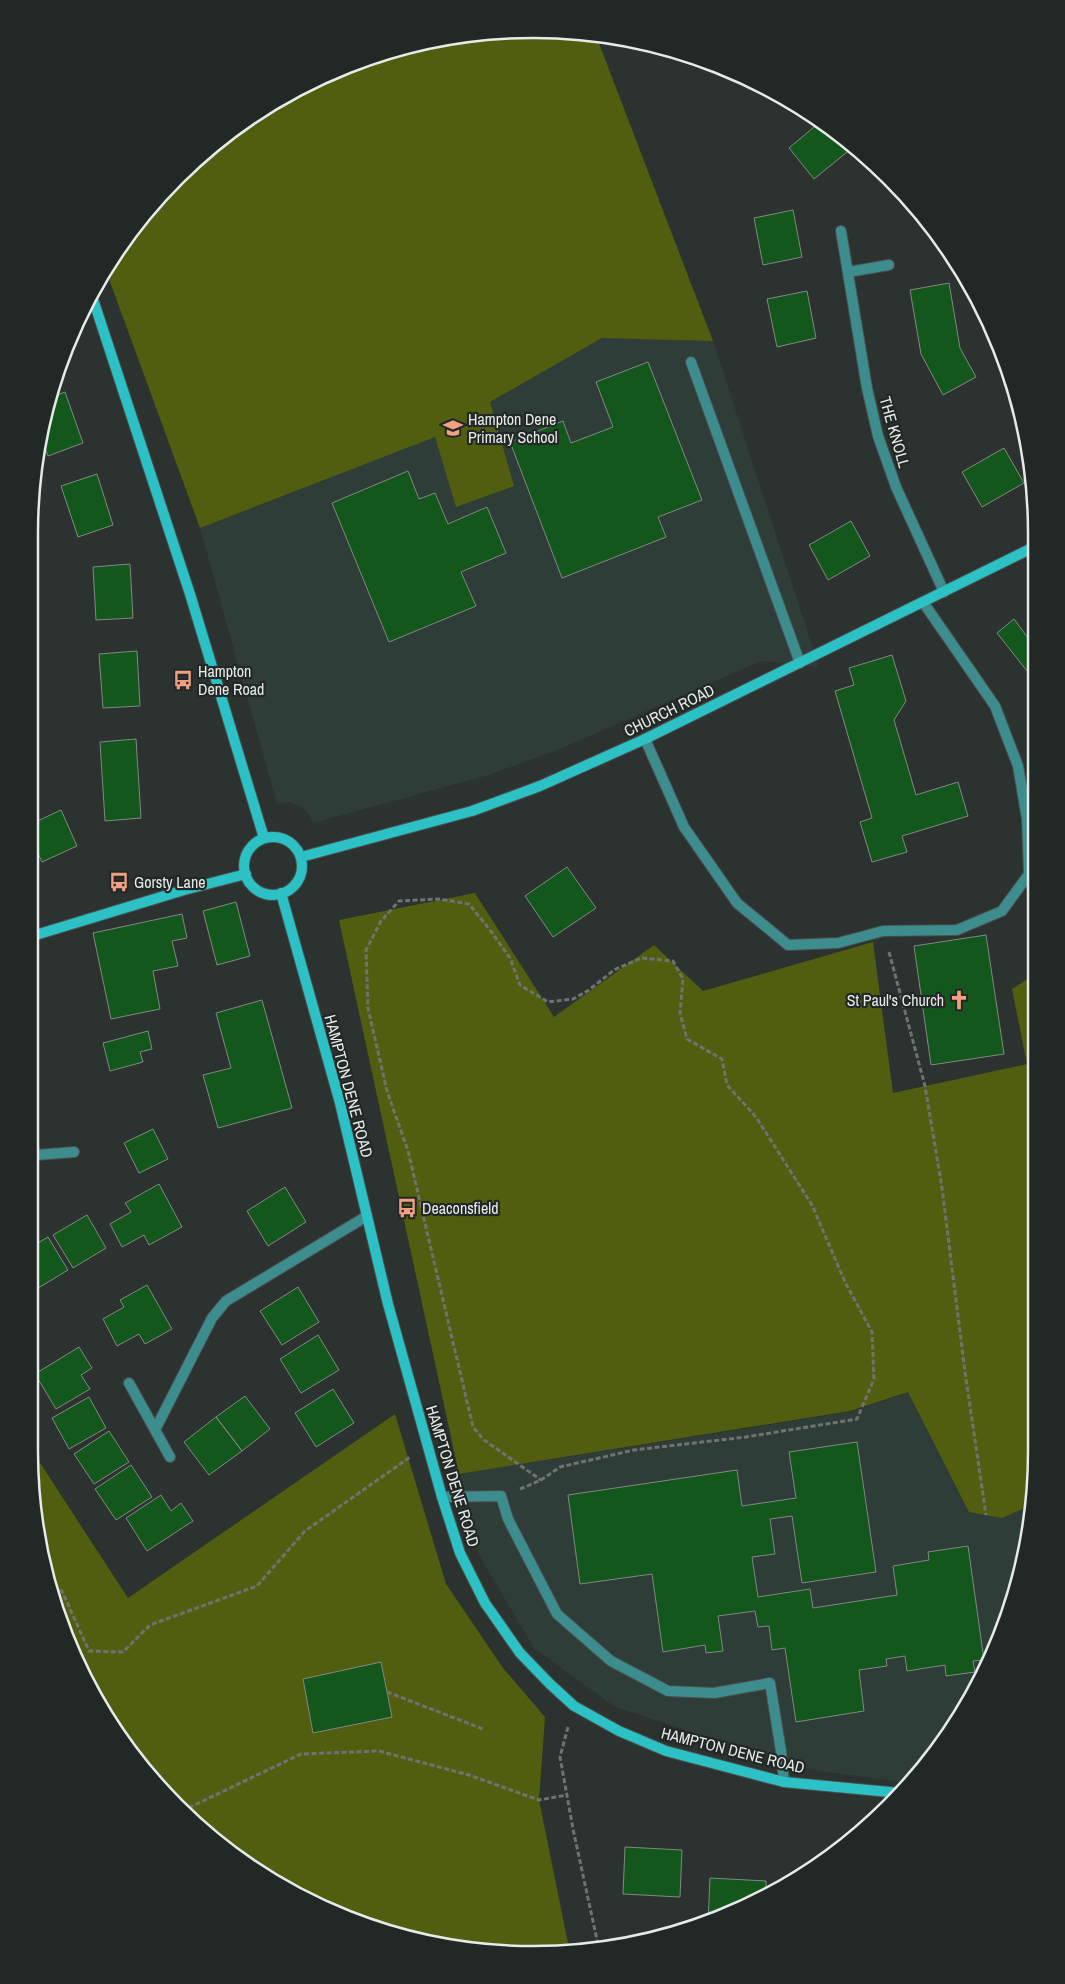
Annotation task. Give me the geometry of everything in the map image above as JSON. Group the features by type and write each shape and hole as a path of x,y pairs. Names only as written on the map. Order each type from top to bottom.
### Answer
{"street":[{"name":"THE KNOLL","path":"841,231 878,436 896,488 944,592"},
{"path":"848,272 889,265"},
{"path":"94,303 190,594 264,838"},
{"path":"690,362 800,663"},
{"name":"CHURCH ROAD","path":"301,857 472,811 540,786 645,739 1028,550"},
{"path":"923,602 995,706 1018,766 1027,820 1028,847"},
{"path":"645,739 684,827 737,903 788,945 838,942 883,931 957,930 1002,911 1028,875"},
{"path":"277,837 289,841 301,857 302,868 299,879 292,888 281,893 270,894 260,891 251,884 246,874 244,863 247,852 254,844 264,838 277,837"},
{"path":"38,934 184,890 246,874"},
{"name":"HAMPTON DENE ROAD","path":"281,893 340,1103 388,1304 442,1497 460,1553 485,1603 520,1653 550,1684 574,1706 619,1731 666,1751 784,1782 892,1792"},
{"path":"38,1155 74,1152"},
{"path":"155,1430 212,1318 226,1301 368,1216"},
{"path":"129,1383 170,1457"},
{"path":"442,1497 501,1496 508,1519 558,1614 611,1661 668,1691 714,1693 770,1683 784,1782"}],"path":[{"path":"501,1496 541,1480 560,1467 634,1450 746,1438 857,1419 874,1379 872,1332 845,1282 812,1205 756,1117 727,1085 722,1059 687,1039 680,1013 683,979 673,961 641,958 614,970 589,990 573,999 548,1002 520,985 510,958 469,904 439,899 399,901 381,921 366,950 368,1008 387,1090 408,1151 473,1427 484,1440 541,1480"},
{"path":"883,931 925,1086 942,1188 965,1372 986,1515"},
{"path":"56,1588 62,1591 89,1651 123,1652 150,1626 257,1586 306,1530 372,1482 428,1447"},
{"path":"387,1692 482,1729"},
{"path":"574,1706 560,1757 598,1942"},
{"path":"188,1808 301,1754 379,1751 469,1775 539,1800 567,1795"}],"shaded area":[{"name":"Hampton Dene Primary School","path":"532,38 599,42 713,341 819,667 761,661 553,752 485,776 313,823 309,814 301,806 289,802 277,804 200,528 133,241 160,206 206,160 257,121 285,104 343,75 404,54 468,42"},
{"path":"909,1392 969,1511 1002,1518 1024,1509 1011,1580 990,1641 961,1699 944,1727 901,1782 806,1769 615,1707 534,1648 479,1555 459,1474 850,1412"}],"green space":[{"path":"532,38 599,42 713,341 602,338 490,402 514,486 456,507 435,437 200,528 109,278 121,257 160,206 206,160 257,121 285,104 343,75 404,54 468,42"},
{"path":"475,893 554,1017 654,945 703,991 873,942 893,1093 1027,1064 1012,989 1028,979 1028,1452 1024,1509 1002,1518 969,1512 908,1392 850,1411 459,1474 339,920"},
{"path":"395,1414 446,1584 503,1668 545,1717 539,1800 568,1945 532,1946 468,1942 404,1930 373,1920 343,1909 285,1880 257,1863 206,1824 160,1778 121,1727 104,1699 75,1641 54,1580 47,1548 42,1516 38,1460 128,1598"}],"building":[{"path":"815,126 848,151 814,179 789,148"},
{"path":"793,210 802,257 763,265 754,218"},
{"path":"949,283 960,348 976,377 943,395 921,354 910,290"},
{"path":"807,291 816,338 777,347 767,299"},
{"path":"648,362 702,500 658,517 666,537 562,578 510,442 563,421 571,443 613,427 596,382"},
{"path":"65,392 83,443 48,456 45,448 57,395"},
{"path":"1004,448 1024,483 982,507 962,472"},
{"path":"408,471 419,499 435,493 448,524 487,507 506,553 461,572 476,606 389,642 332,503"},
{"path":"97,474 113,525 78,537 61,486"},
{"path":"851,521 870,556 828,580 809,545"},
{"path":"130,564 133,618 96,620 93,567"},
{"path":"1014,619 1028,638 1028,670 1027,671 997,633"},
{"path":"137,651 140,706 103,708 99,654"},
{"path":"892,655 906,701 894,720 916,795 958,782 968,816 902,836 907,852 872,862 860,822 872,818 835,691 854,685 849,668"},
{"path":"136,739 141,818 105,821 100,742"},
{"path":"61,810 77,846 42,862 38,853 38,821"},
{"path":"567,867 596,908 553,937 525,896"},
{"path":"236,902 250,956 217,965 203,911"},
{"path":"182,914 187,938 172,941 178,966 153,971 160,1009 111,1019 93,933"},
{"name":"St Paul's Church","path":"986,935 1004,1054 931,1065 914,946"},
{"path":"262,1000 292,1108 218,1128 203,1075 231,1068 216,1013"},
{"path":"148,1031 152,1049 140,1052 143,1062 110,1071 103,1043"},
{"path":"153,1129 168,1159 139,1173 124,1143"},
{"path":"159,1184 182,1227 149,1245 144,1235 122,1247 110,1224 131,1212 125,1203"},
{"path":"285,1187 306,1222 268,1246 247,1211"},
{"path":"87,1215 106,1248 73,1268 53,1235"},
{"path":"48,1237 68,1270 38,1288 38,1243"},
{"path":"147,1285 172,1329 145,1344 139,1334 117,1346 103,1319 124,1307 120,1300"},
{"path":"298,1287 319,1322 282,1345 260,1311"},
{"path":"318,1335 339,1370 301,1393 280,1359"},
{"path":"79,1347 92,1368 81,1375 90,1389 56,1409 38,1379 38,1372"},
{"path":"333,1389 354,1423 316,1447 295,1413"},
{"path":"245,1396 270,1429 242,1451 216,1417"},
{"path":"89,1397 106,1428 69,1449 52,1418"},
{"path":"216,1417 242,1451 209,1475 184,1442"},
{"path":"109,1431 129,1462 94,1484 74,1454"},
{"path":"857,1442 876,1572 802,1583 792,1516 770,1519 775,1554 752,1557 758,1597 810,1589 813,1608 897,1595 893,1566 929,1560 928,1552 968,1546 983,1655 981,1660 973,1661 975,1672 946,1676 945,1665 907,1671 905,1656 886,1659 887,1666 859,1670 864,1711 796,1722 785,1648 772,1650 769,1626 758,1627 755,1611 718,1616 723,1651 706,1653 705,1645 663,1652 652,1574 580,1584 568,1495 737,1470 742,1506 796,1498 789,1452"},
{"path":"131,1465 152,1497 116,1520 95,1489"},
{"path":"161,1495 171,1511 181,1503 193,1521 147,1551 126,1518"},
{"path":"381,1662 392,1717 313,1733 303,1679"},
{"path":"625,1847 682,1850 680,1897 623,1894"},
{"path":"710,1878 766,1881 766,1887 708,1914"}],"place":[{"name":"Hampton Dene Primary School","path":"453,428"},
{"name":"Hampton Dene Road","path":"183,680"},
{"name":"Gorsty Lane","path":"119,882"},
{"name":"St Paul's Church","path":"959,1000"},
{"name":"Deaconsfield","path":"407,1208"}]}
